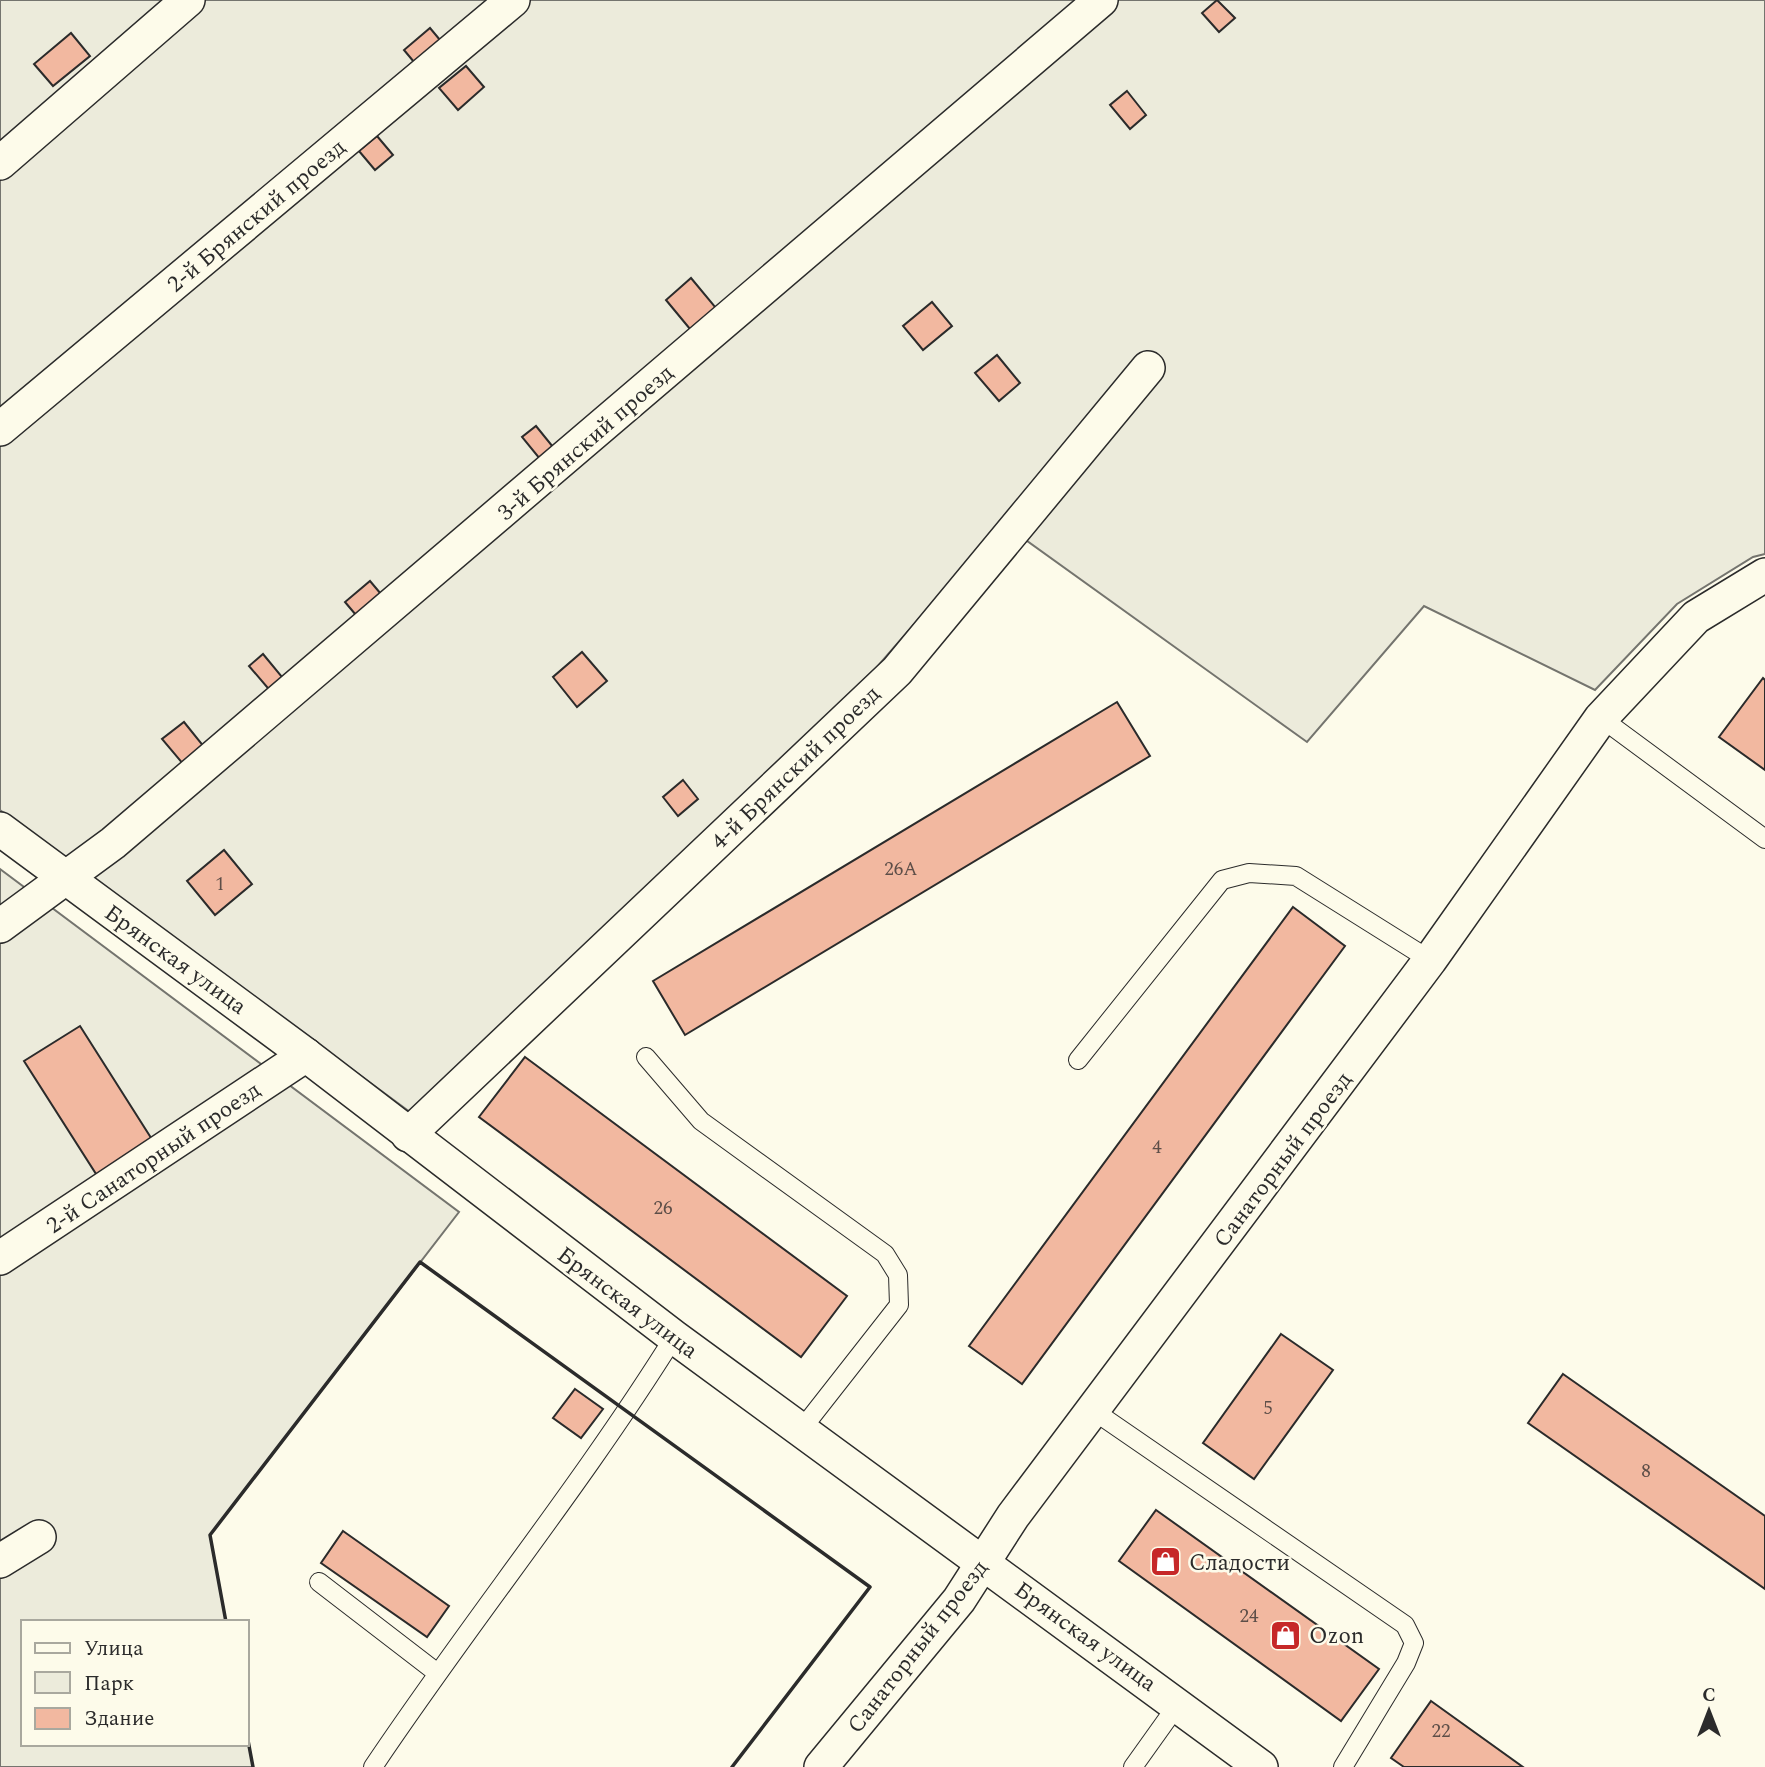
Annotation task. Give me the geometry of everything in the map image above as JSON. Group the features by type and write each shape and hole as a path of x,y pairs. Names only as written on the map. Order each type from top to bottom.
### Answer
{"street":[{"path":"0,163 188,0"},
{"name":"2-й Брянский проезд","path":"0,429 513,0"},
{"name":"3-й Брянский проезд","path":"0,926 124,835 1101,0"},
{"name":"4-й Брянский проезд","path":"408,1135 897,671 1148,368"},
{"name":"Санаторный проезд","path":"821,1767 958,1600 1013,1516 1430,960 1601,718 1696,617 1765,575"},
{"name":"Брянская улица","path":"0,829 306,1055 674,1338 984,1561 1261,1767"},
{"name":"2-й Санаторный проезд","path":"0,1258 306,1055"},
{"path":"0,1561 39,1537"}],"lane":[{"path":"1601,718 1765,839"},
{"path":"1078,1060 1222,880 1249,873 1296,876 1430,960"},
{"path":"646,1057 701,1121 885,1254 898,1275 899,1305 800,1430"},
{"path":"373,1767 436,1672 542,1534 628,1411 674,1338"},
{"path":"1094,1411 1405,1625 1414,1643 1406,1663 1343,1767"},
{"path":"318,1582 436,1672"},
{"path":"1133,1767 1178,1704"}],"green space":[{"path":"0,0 1765,0 1765,554 1753,557 1677,604 1595,690 1424,606 1307,742 1002,523 877,667 414,1115 0,810"},
{"path":"0,869 459,1212 210,1535 226,1620 21,1620 21,1746 248,1746 248,1740 253,1767 0,1767"}],"building":[{"path":"1217,0 1235,18 1219,32 1202,13"},
{"path":"430,28 445,46 419,68 404,50"},
{"path":"71,33 90,56 53,86 34,64"},
{"path":"466,66 484,87 458,110 439,88"},
{"path":"1127,91 1146,115 1130,129 1110,105"},
{"path":"377,136 393,155 375,170 359,151"},
{"path":"691,278 716,308 690,329 666,300"},
{"path":"932,302 952,326 923,350 903,326"},
{"path":"997,355 1020,383 999,401 975,373"},
{"path":"536,426 553,447 540,459 522,437"},
{"path":"370,581 386,600 361,621 345,602"},
{"path":"582,652 607,681 577,707 553,677"},
{"path":"263,654 287,683 273,694 249,666"},
{"path":"1763,678 1765,680 1765,770 1719,737"},
{"path":"1117,702 1150,756 685,1035 653,981"},
{"path":"184,722 205,748 184,765 162,739"},
{"path":"683,780 698,799 678,816 663,797"},
{"path":"224,850 252,884 215,915 187,881"},
{"path":"1293,907 1345,946 1022,1384 969,1346"},
{"path":"80,1026 153,1141 98,1177 24,1061"},
{"path":"525,1057 847,1296 801,1357 479,1117"},
{"path":"1281,1334 1333,1370 1254,1479 1203,1443"},
{"path":"1563,1374 1765,1516 1765,1589 1528,1423"},
{"path":"575,1389 603,1409 581,1438 553,1418"},
{"path":"1156,1510 1379,1669 1341,1721 1119,1561"},
{"path":"343,1531 449,1606 427,1637 321,1563"},
{"path":"1431,1701 1523,1767 1404,1767 1391,1758"}],"wall":[{"path":"226,1620 210,1535 420,1262 870,1587 732,1767"},
{"path":"248,1740 253,1767"}],"place":[{"name":"Сладости","path":"1166,1562"},
{"name":"Ozon","path":"1286,1635"}]}
